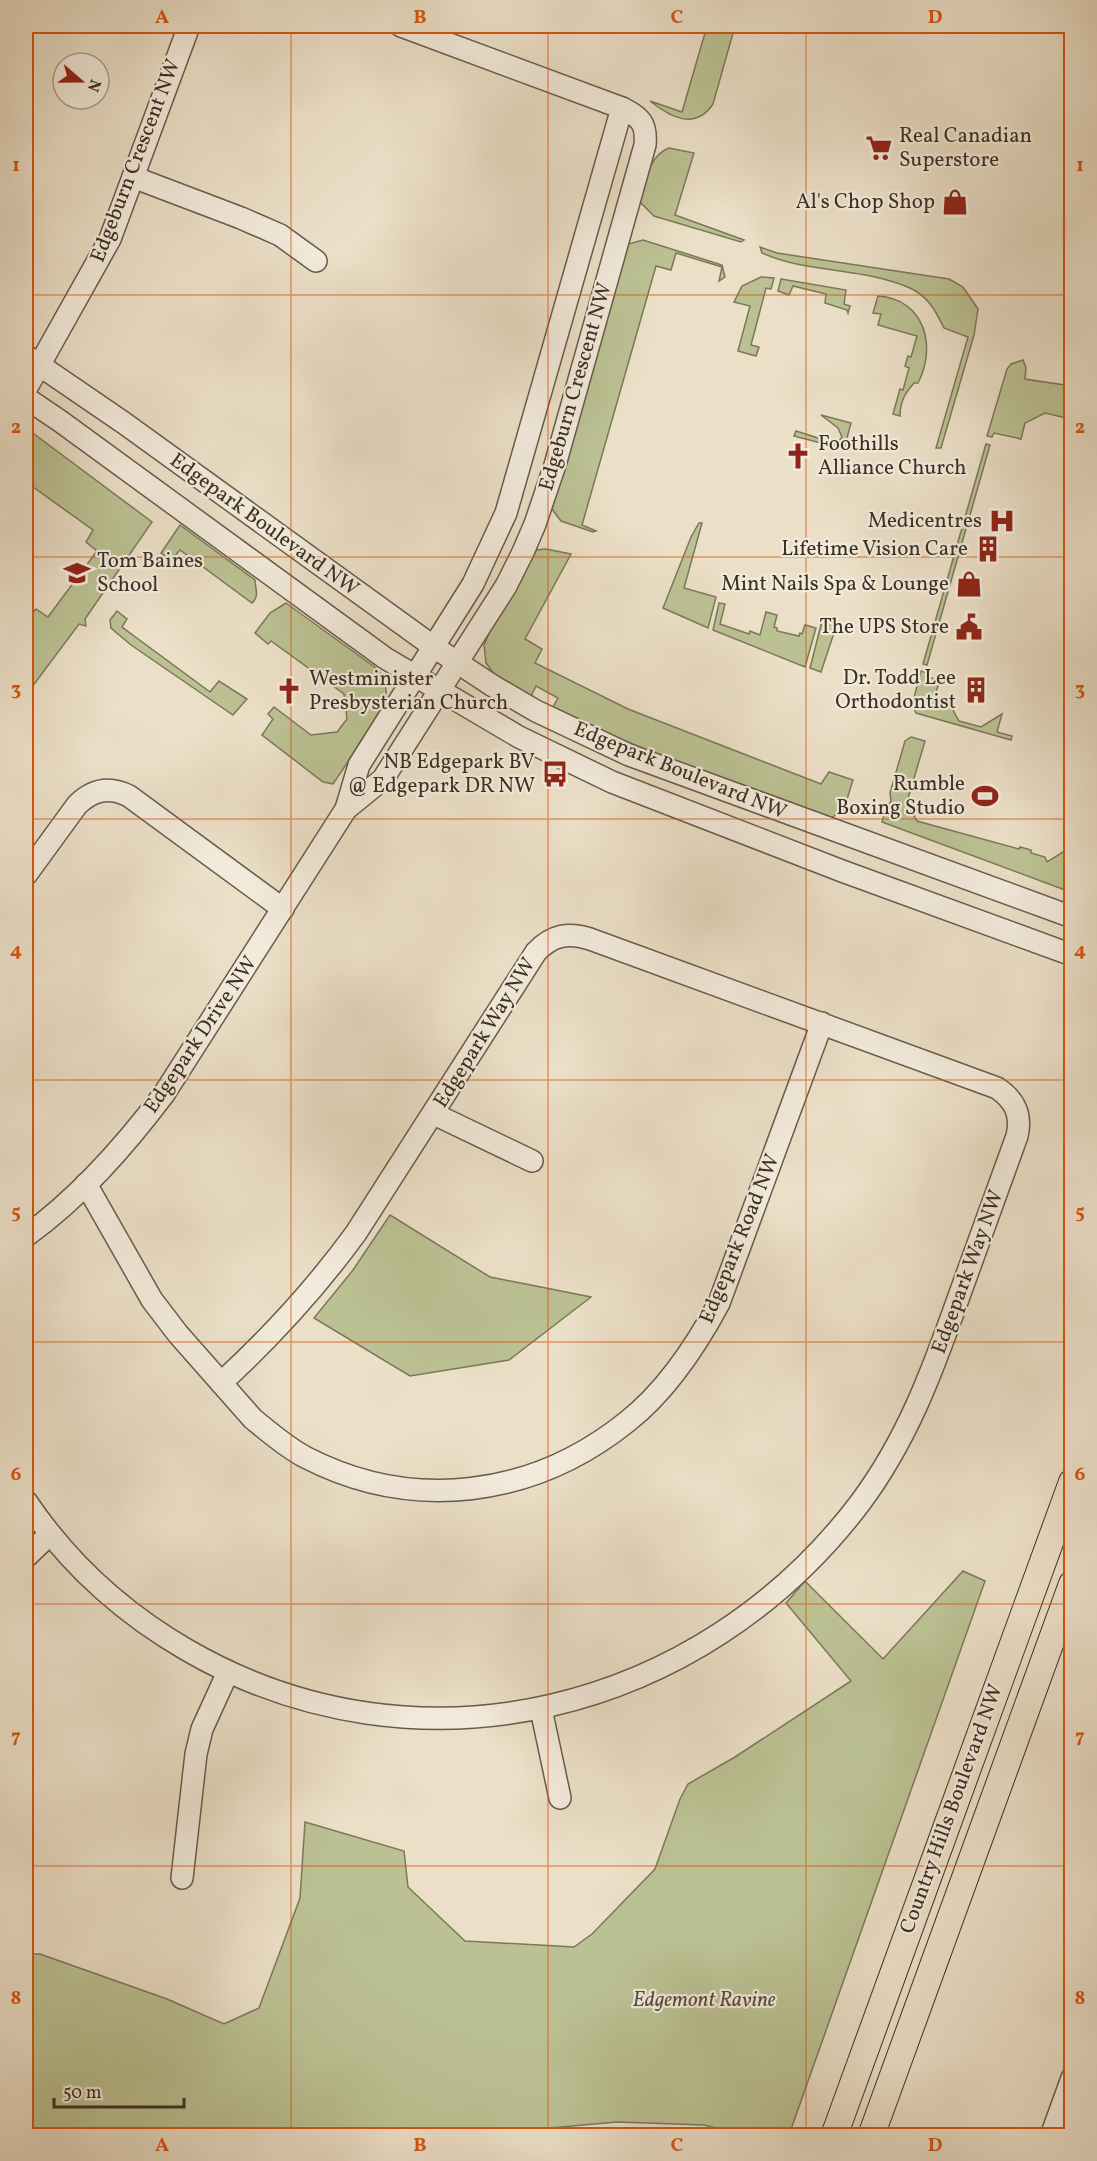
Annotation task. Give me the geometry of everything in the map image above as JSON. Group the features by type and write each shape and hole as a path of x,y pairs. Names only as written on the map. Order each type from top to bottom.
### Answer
{"main road":[{"name":"Country Hills Boulevard NW","path":"834,2136 1071,1482"},
{"name":"Country Hills Boulevard NW","path":"871,2136 1071,1584"}],"street":[{"name":"Edgeburn Crescent NW","path":"26,389 33,360 110,239 189,26"},
{"name":"Edgeburn Crescent NW","path":"401,26 622,108 632,113 644,124 646,133 645,145 555,465 536,524 506,586 458,663"},
{"name":"Edgeburn Crescent NW","path":"434,647 473,584 506,513 622,108"},
{"path":"133,177 280,235 316,261"},
{"name":"Edgepark Boulevard NW","path":"33,360 434,647 536,711 630,755 1071,917"},
{"name":"Edgepark Boulevard NW","path":"26,398 385,658 519,737 612,782 842,871 1071,955"},
{"path":"280,581 301,552"},
{"name":"Edgepark Drive NW","path":"26,1236 62,1208 86,1185 133,1135 164,1094 346,809 358,765 434,647"},
{"name":"Edgepark Drive NW","path":"346,809 383,779 458,663"},
{"path":"26,875 86,796 100,790 116,791 129,796 284,909"},
{"name":"Edgepark Way NW","path":"26,1501 76,1564 155,1631 228,1672 295,1698 367,1714 398,1717 472,1718 541,1709 595,1695 635,1680 712,1640 758,1608 807,1564 860,1502 880,1474 923,1394 1017,1136 1020,1125 1017,1110 1007,1094 997,1088 590,939 565,934 554,938 536,952 434,1114 331,1267 282,1324 221,1383"},
{"name":"Edgepark Road NW","path":"86,1185 152,1300 178,1334 253,1419 303,1456 338,1472 384,1485 427,1490 461,1490 502,1484 572,1459 629,1420 686,1359 703,1333 734,1264 822,1023"},
{"path":"434,1114 532,1161"},
{"path":"26,1557 50,1534"},
{"path":"182,1878 196,1754 202,1728 228,1672"},
{"path":"541,1709 560,1798"},
{"path":"1051,2136 1071,2078"}],"green space":[{"path":"707,26 735,26 713,104 698,117 682,119 650,101 682,112"},
{"path":"669,148 694,153 675,215 744,240 741,242 654,216 640,202 652,163 656,157"},
{"path":"643,240 722,265 725,277 719,281 722,267 676,253 671,270 656,266 582,525 596,531 593,532 561,521 552,509 628,244"},
{"path":"760,247 777,253 949,279 963,287 978,309 974,335 941,448 936,448 968,337 944,328 926,299 906,286 871,276 777,259 762,253"},
{"path":"761,277 774,278 771,289 766,288 751,345 759,347 756,356 738,351 750,306 734,302 742,286"},
{"path":"781,279 846,290 844,304 850,306 848,313 847,310 825,303 826,294 793,286 789,295 778,291"},
{"path":"878,296 894,299 907,306 923,327 926,340 924,369 918,383 914,383 908,390 901,406 900,416 893,414 909,368 905,366 908,356 911,357 917,336 878,325 881,314 873,313"},
{"path":"1023,360 1026,368 1025,379 1071,386 1071,413 1066,418 1045,413 1025,423 1021,439 994,433 992,437 987,436 1007,369 1011,364"},
{"path":"821,415 851,423 844,449 794,436 796,431 837,444 842,437 838,428"},
{"path":"26,428 152,522 85,619 86,626 79,624 26,695 26,618 28,619 36,609 48,617 97,551 86,542 93,530 33,487 26,495"},
{"path":"986,444 990,445 927,665 923,664"},
{"path":"699,523 702,523 684,588 716,597 708,628 663,608 691,537"},
{"path":"180,525 255,580 256,595 252,603 180,550 171,560 161,553"},
{"path":"546,549 571,554 525,639 542,649 535,663 628,709 821,784 829,772 853,780 844,809 831,818 666,758 553,707 558,698 536,686 531,696 494,674 486,663 484,645 536,550"},
{"path":"286,603 376,668 385,683 386,694 379,712 333,784 323,782 262,735 273,719 268,714 274,707 311,735 337,732 347,719 344,694 271,641 268,644 255,633 270,613"},
{"path":"719,603 725,604 720,624 749,634 750,631 760,635 766,612 777,615 774,627 777,631 799,636 805,625 816,628 805,667 713,630"},
{"path":"117,611 127,619 122,627 210,692 219,681 247,699 233,715 131,645 111,628 110,620"},
{"path":"823,617 838,621 821,672 810,668"},
{"path":"921,671 928,673 927,677 940,680 936,692 940,701 949,703 959,721 981,727 1002,714 997,732 1012,736 1011,740 916,713 912,705"},
{"path":"911,737 925,741 907,802 917,821 1019,849 1020,847 1031,850 1031,853 1045,857 1047,862 1068,849 1071,840 1071,869 1065,890 882,822 886,808 891,801 890,793 905,741"},
{"path":"390,1215 490,1277 591,1297 509,1360 410,1376 314,1318 353,1270"},
{"name":"Edgemont Ravine","path":"963,1571 985,1581 789,2135 746,2135 704,2125 617,2122 539,2129 534,2136 26,2135 26,1954 40,1954 167,1999 224,2024 259,2008 300,1898 305,1822 404,1851 408,1887 465,1941 574,1947 592,1934 655,1869 680,1799 688,1784 735,1757 851,1681 786,1603 805,1581 883,1659"}],"place":[{"name":"Real Canadian Superstore","path":"879,148"},
{"name":"Al's Chop Shop","path":"955,202"},
{"name":"Foothills Alliance Church","path":"798,456"},
{"name":"Medicentres","path":"1002,521"},
{"name":"Lifetime Vision Care","path":"988,549"},
{"name":"Tom Baines School","path":"77,573"},
{"name":"Mint Nails Spa & Lounge","path":"969,584"},
{"name":"The UPS Store","path":"969,627"},
{"name":"Dr. Todd Lee Orthodontist","path":"976,690"},
{"name":"Westminister Presbysterian Church","path":"289,691"},
{"name":"NB Edgepark BV @ Edgepark DR NW","path":"555,774"},
{"name":"Rumble Boxing Studio","path":"985,796"}]}
